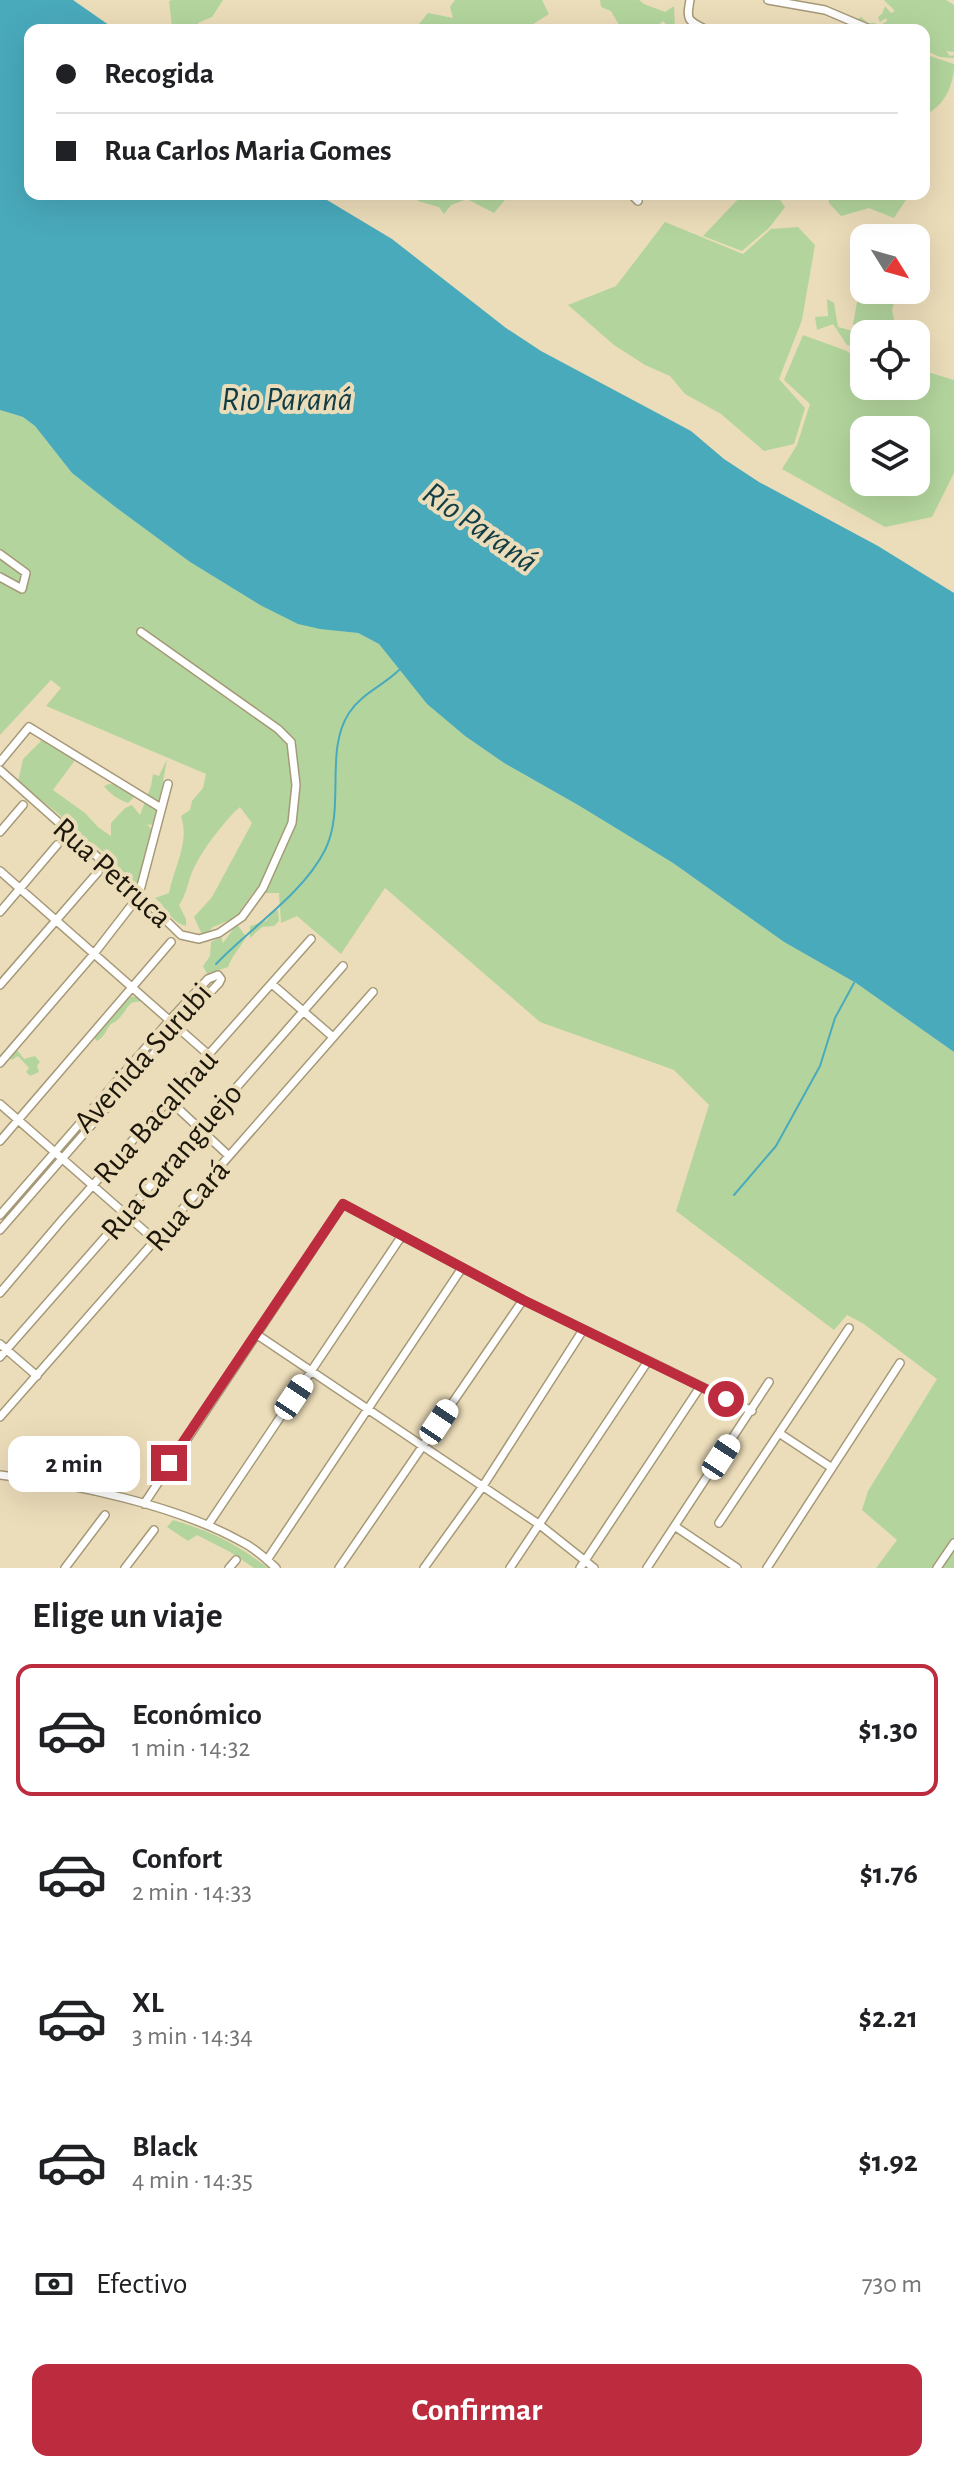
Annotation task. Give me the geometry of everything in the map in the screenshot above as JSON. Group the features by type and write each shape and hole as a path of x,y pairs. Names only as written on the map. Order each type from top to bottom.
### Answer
{"street":[{"path":"690,0 687,16 695,24"},
{"path":"768,0 825,10 858,24"},
{"path":"825,10 832,0"},
{"path":"0,554 26,573 22,589 0,577"},
{"name":"Rua Petruca","path":"0,770 181,935 199,939 219,933 242,917 263,888 292,823 296,785 291,742 278,729 141,632"},
{"path":"0,762 29,727 161,808"},
{"path":"139,894 168,784"},
{"path":"0,832 23,805"},
{"path":"0,912 57,845"},
{"path":"0,871 210,1056"},
{"path":"0,985 98,872"},
{"path":"0,1063 131,906"},
{"name":"Rua Bacalhau","path":"0,1293 311,939"},
{"path":"0,1141 171,942"},
{"name":"Rua Caranguejo","path":"0,1357 3,1347 343,966"},
{"name":"Avenida Surubi","path":"0,1215 169,1021 208,979 218,975 221,979 219,983 0,1230"},
{"path":"272,984 333,1037"},
{"name":"Rua Cará","path":"0,1417 373,992"},
{"path":"169,1100 229,1156"},
{"path":"0,1104 156,1241"},
{"path":"144,1504 343,1204 523,1300 752,1411"},
{"path":"208,1525 401,1237"},
{"path":"267,1560 462,1268"},
{"path":"339,1568 523,1300"},
{"path":"719,1523 849,1328"},
{"path":"424,1568 483,1486 583,1330"},
{"path":"256,1334 540,1525 594,1568"},
{"path":"3,1347 37,1376"},
{"path":"510,1568 648,1361"},
{"path":"767,1568 900,1363"},
{"path":"647,1568 769,1382"},
{"path":"580,1568 700,1387"},
{"path":"779,1433 832,1468"},
{"path":"0,1475 38,1480 144,1504 208,1525 246,1543 276,1568"},
{"path":"65,1568 105,1515"},
{"path":"676,1527 737,1568"},
{"path":"125,1568 154,1530"},
{"path":"937,1568 954,1543"},
{"path":"716,1568 722,1558"},
{"path":"229,1568 236,1560"}],"green space":[{"path":"223,0 212,17 198,24 172,24 169,1"},
{"path":"455,0 542,0 549,14 533,24 419,24 428,13 453,18 450,7"},
{"path":"600,0 639,0 665,12 674,6 675,24 663,21 660,24 619,24 611,11 601,7"},
{"path":"884,0 946,0 954,5 954,52 946,51 954,58 930,53 930,24 882,24 887,21 886,18 880,22 878,17 885,6 891,13 895,11"},
{"path":"861,17 868,23 875,23 861,24 854,21"},
{"path":"930,56 954,64 946,94 931,112"},
{"path":"464,200 451,205 444,214 439,207 418,201"},
{"path":"469,200 505,200 494,213"},
{"path":"737,200 780,200 785,207 769,228 742,251 703,236"},
{"path":"829,200 906,200 894,218 869,208 841,216"},
{"path":"665,222 743,254 771,229 798,227 815,245 802,320 779,379 805,408 794,444 764,451 721,414 685,394 670,376 645,365 614,345 568,305 616,286"},
{"path":"827,299 834,303 838,327 850,330 850,346 833,324 817,330 815,317 828,316"},
{"path":"857,304 894,304 894,320 854,320"},
{"path":"803,335 850,353 850,400 930,400 930,373 954,380 954,473 932,517 885,527 782,469 797,445 810,404 784,380"},
{"path":"0,410 23,417 35,426 72,473 190,562 260,605 342,631 358,633 379,644 427,704 465,736 504,763 673,863 784,942 856,983 954,1052 954,1568 876,1568 897,1540 862,1510 868,1491 937,1379 864,1324 847,1315 834,1330 676,1211 709,1105 674,1070 540,1022 385,888 341,954 297,916 281,923 279,893 253,893 235,918 213,927 203,937 194,917 212,897 252,823 240,807 212,839 194,867 179,905 186,926 176,921 155,898 169,893 184,836 181,816 190,810 192,801 203,788 206,774 46,706 61,688 51,680 0,735"},
{"path":"44,738 76,759 53,790 111,836 111,823 125,808 132,805 140,815 153,774 159,776 167,759 157,816 151,825 147,824 154,832 150,869 144,889 124,875 116,863 93,843 83,841 60,815 18,782 23,759"},
{"path":"120,785 134,797 128,803 122,800 104,786"},
{"path":"278,910 279,921 274,926 262,927 250,938 250,926 266,921"},
{"path":"237,924 246,937 244,941 228,967 207,974 203,966 210,956 211,942 221,937 223,943"},
{"path":"130,996 139,998 160,1014 154,1013 142,1002 131,1003 97,1041 93,1036"},
{"path":"14,1050 24,1059 35,1056 40,1062 37,1066 39,1072 30,1076 26,1072 29,1068 18,1056 12,1060 8,1057"},
{"path":"173,1520 223,1539 268,1568 254,1568 197,1535 188,1541 167,1527"}],"water":[{"name":"Rio Paraná","path":"0,0 73,0 107,24 24,24 24,200 327,200 392,239 506,328 541,351 691,431 724,459 759,482 878,546 954,593 954,1052 856,983 784,942 673,863 504,763 465,736 427,704 379,644 358,633 298,624 260,605 190,562 72,473 35,426 23,417 0,410"}],"waterway":[{"path":"216,964 290,896 325,850 334,816 336,762 342,728 360,700 399,670"},
{"path":"734,1195 776,1146 820,1066 835,1018 854,983"}],"route":[{"path":"169,1463 343,1204 523,1300 726,1399"}],"water label":[{"name":"Río Paraná","path":"481,526"}]}
